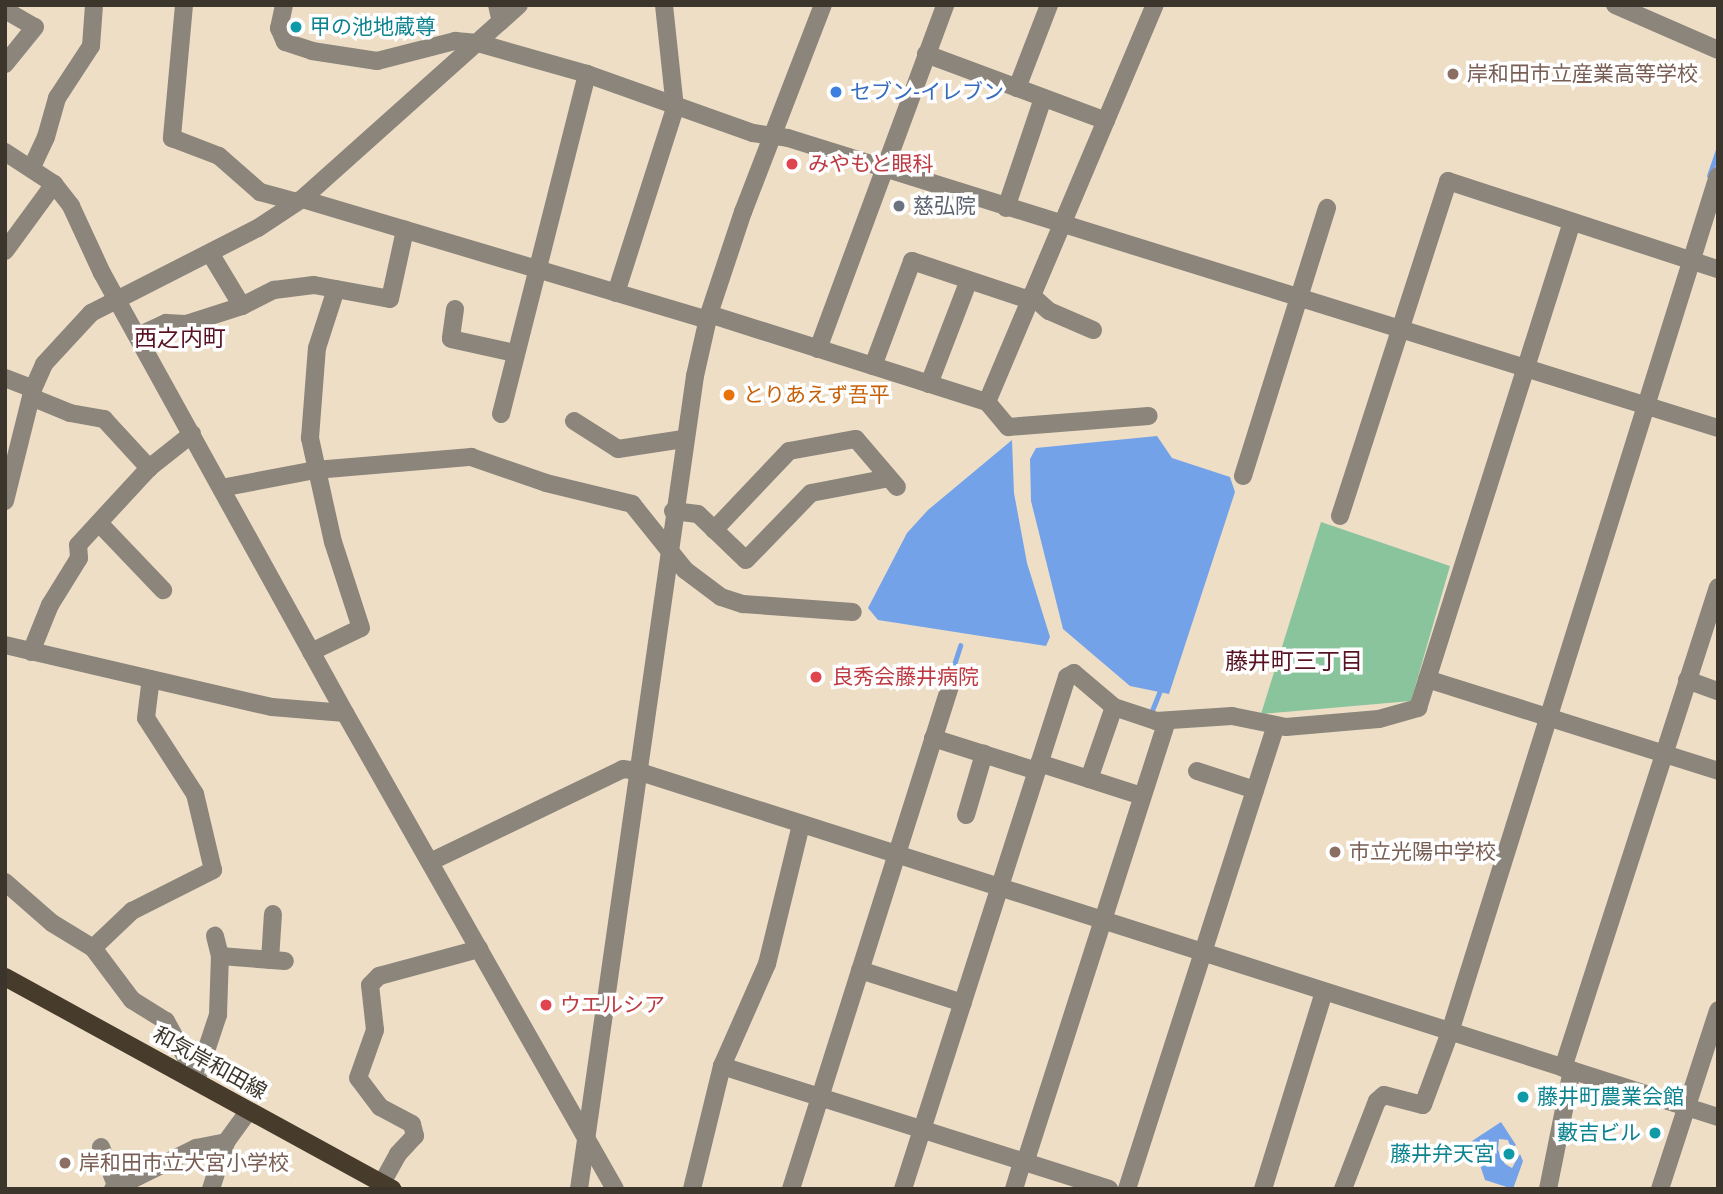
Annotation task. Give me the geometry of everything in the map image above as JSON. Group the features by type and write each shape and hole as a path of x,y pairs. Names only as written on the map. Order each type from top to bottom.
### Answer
{"main road":[{"name":"和気岸和田線","path":"5,977 388,1186"}],"street":[{"path":"32,167 57,99 91,46 94,5"},
{"path":"184,5 172,138 219,156 260,192 300,200 536,271 709,317 873,366 986,402 1008,427 1149,416"},
{"path":"284,5 279,27 285,42 312,51 377,61 455,41 478,43 587,75 657,98 674,108 772,139 788,138 1523,370 1718,428"},
{"path":"5,501 32,393 44,364 90,313 210,253 300,200 478,43 499,14 519,5"},
{"path":"616,293 674,108 664,5"},
{"path":"579,1189 683,439 709,317 823,5"},
{"path":"818,349 882,169 945,5"},
{"path":"1017,88 1049,5"},
{"path":"986,402 1059,225 1155,5"},
{"path":"1615,5 1718,50"},
{"path":"5,10 35,27 6,60"},
{"path":"926,54 1106,121"},
{"path":"501,414 514,353 587,75"},
{"path":"1006,208 1043,98"},
{"path":"5,152 32,167 54,184 71,206 117,299 345,713 615,1189"},
{"path":"1340,516 1448,181 1718,269"},
{"path":"5,251 54,184"},
{"path":"1343,1189 1377,1101 1384,1095 1423,1105 1450,1032 1643,406 1716,188"},
{"path":"1243,476 1327,208"},
{"path":"903,1189 1067,677 1074,673 1114,707 1167,722 1232,716 1276,726 1379,719 1418,708 1572,222"},
{"path":"138,336 166,323 186,324 242,306 274,290 314,285 390,299 405,230"},
{"path":"210,253 242,306"},
{"path":"873,366 912,261 1030,297 1049,312 1093,330"},
{"path":"929,384 969,280"},
{"path":"312,652 361,628 315,470 310,438 317,348 336,289"},
{"path":"455,309 451,339 514,353"},
{"path":"5,379 70,414 104,419 149,468"},
{"path":"574,421 618,449 683,439"},
{"path":"32,652 50,605 79,558 78,545 149,468 192,434"},
{"path":"673,511 698,514 714,530 746,560 811,493 893,482 856,439 789,451 714,530"},
{"path":"221,488 315,470 471,457 545,483 632,504 685,570 721,597 743,604 853,612"},
{"path":"99,523 163,590"},
{"path":"1548,1189 1567,1069 1718,587"},
{"path":"5,645 272,707 345,713"},
{"path":"93,948 132,911 212,870 195,794 146,718 151,679"},
{"path":"1427,679 1718,771"},
{"path":"1687,680 1718,691"},
{"path":"791,1189 951,683"},
{"path":"1089,779 1114,707"},
{"path":"1014,1189 1167,722"},
{"path":"1127,1189 1276,726"},
{"path":"933,738 985,754 1089,779 1142,796"},
{"path":"966,815 985,754"},
{"path":"430,862 623,769 637,771 1718,1118"},
{"path":"1197,771 1255,790"},
{"path":"692,1189 722,1066 767,964 801,824"},
{"path":"5,882 52,923 93,948 132,1000 166,1021 177,1034 197,1080"},
{"path":"220,956 277,961 272,914"},
{"path":"197,1080 218,1015 220,956 215,936"},
{"path":"388,1186 398,1154 415,1136 412,1124 380,1107 359,1078 375,1030 370,985 379,976 480,949"},
{"path":"860,970 962,1003"},
{"path":"1263,1189 1324,992"},
{"path":"1660,1189 1718,1010"},
{"path":"722,1066 1109,1189"},
{"path":"211,1189 226,1142 249,1110"},
{"path":"101,1147 115,1187 196,1148 226,1142"}],"green space":[{"path":"1321,522 1450,566 1411,701 1261,714"}],"water":[{"path":"1157,436 1172,458 1230,477 1235,492 1169,694 1130,686 1063,629 1031,501 1030,459 1036,448"},
{"path":"1012,440 1014,493 1027,563 1050,637 1046,646 878,620 868,608 907,533 928,510"},
{"path":"1501,1122 1516,1145 1511,1148 1508,1140 1499,1139 1498,1150 1505,1164 1512,1168 1520,1154 1523,1161 1513,1189 1485,1180 1472,1141"}],"waterway":[{"path":"1709,176 1718,150"},
{"path":"950,677 960,646"},
{"path":"1151,713 1159,693"}],"place":[{"name":"甲の池地蔵尊","path":"296,27"},
{"name":"岸和田市立産業高等学校","path":"1453,74"},
{"name":"セブン-イレブン","path":"836,92"},
{"name":"みやもと眼科","path":"792,164"},
{"name":"慈弘院","path":"899,206"},
{"name":"とりあえず吾平","path":"729,395"},
{"name":"良秀会藤井病院","path":"816,677"},
{"name":"市立光陽中学校","path":"1335,852"},
{"name":"ウエルシア","path":"546,1005"},
{"name":"藤井町農業会館","path":"1523,1097"},
{"name":"藪吉ビル","path":"1655,1133"},
{"name":"藤井弁天宮","path":"1509,1154"},
{"name":"岸和田市立大宮小学校","path":"65,1163"}],"district":[{"name":"西之内町","path":"180,338"},
{"name":"藤井町三丁目","path":"1294,661"}]}
